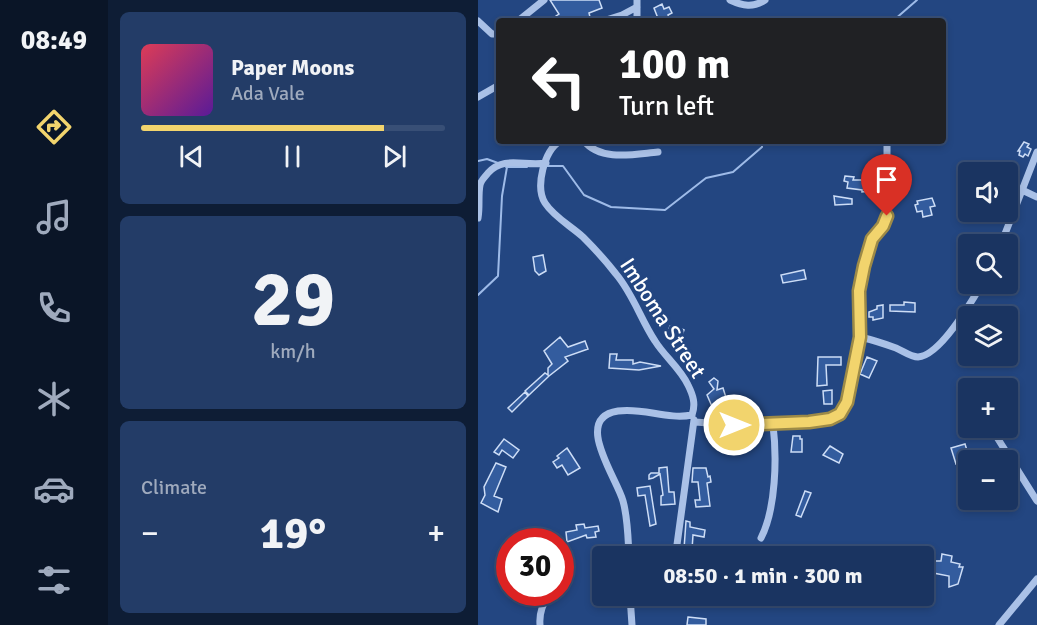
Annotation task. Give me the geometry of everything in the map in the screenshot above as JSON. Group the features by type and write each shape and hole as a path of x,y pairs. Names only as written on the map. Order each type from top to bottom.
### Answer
{"street":[{"path":"522,18 544,0"},
{"path":"730,0 750,6 765,0"},
{"path":"612,18 622,15 637,3"},
{"path":"478,21 492,34 496,34"},
{"path":"478,97 496,87"},
{"name":"Imboma Street","path":"556,144 542,174 541,193 546,204 582,237 618,276 655,342 683,375 694,399 694,419 629,410 615,411 603,417 598,425 598,444 622,499 628,522 629,546"},
{"path":"586,144 602,154 658,152"},
{"path":"677,546 694,419 773,425 830,419 840,414 847,402 860,337 859,291 864,266 872,239 883,226 887,216 887,144"},
{"path":"1005,234 1036,152"},
{"path":"478,218 481,181 498,164 511,162 529,165 545,164"},
{"path":"1022,190 1036,197"},
{"path":"860,337 918,357 934,350 960,320 976,294"},
{"path":"761,538 771,512 775,440 773,425"},
{"path":"998,438 1036,501"},
{"path":"999,625 1036,579"},
{"path":"540,625 539,616 542,606"},
{"path":"631,606 632,625"}],"building":[{"path":"550,0 599,0 602,8 589,13 590,17 588,18 557,18 559,14"},
{"path":"662,4 664,9 669,7 672,13 668,15 669,18 658,18 654,8"},
{"path":"1024,142 1029,144 1027,147 1031,149 1028,156 1025,154 1023,157 1018,151"},
{"path":"845,176 854,177 853,180 868,180 870,191 862,192 862,190 847,188 848,182 844,181"},
{"path":"834,196 852,199 852,204 835,205"},
{"path":"932,198 935,206 930,207 932,215 923,217 922,211 917,212 915,205 918,204 917,201"},
{"path":"543,255 546,271 539,275 535,271 533,257"},
{"path":"804,270 806,279 783,283 781,275"},
{"path":"904,302 915,303 915,312 890,311 890,305 904,305"},
{"path":"883,305 883,318 873,320 873,317 869,317 869,312"},
{"path":"670,326 684,330 680,341 666,336"},
{"path":"560,337 568,347 585,341 588,349 565,357 568,361 529,395 525,391 545,373 548,375 548,368 552,364 544,351"},
{"path":"610,354 617,354 616,360 633,360 633,364 640,362 661,366 639,370 609,368"},
{"path":"818,357 841,357 841,365 826,365 827,385 817,386"},
{"path":"867,357 877,361 869,378 860,374"},
{"path":"714,378 718,381 717,390 723,388 728,404 714,411 707,395 714,389 709,382"},
{"path":"832,390 832,404 824,404 823,391"},
{"path":"525,392 528,396 512,412 508,408"},
{"path":"793,436 800,436 802,439 802,452 791,452"},
{"path":"504,439 519,450 513,458 502,450 499,455 494,452"},
{"path":"965,444 967,450 958,450 958,463 956,464 951,448"},
{"path":"830,446 843,454 839,463 823,455"},
{"path":"567,448 580,468 568,475 562,465 557,468 553,462"},
{"path":"496,463 506,467 494,496 502,499 498,512 481,503 485,495 484,487"},
{"path":"667,467 669,492 674,492 675,504 661,505 663,495 660,474 649,479 649,475 659,473 659,468"},
{"path":"693,468 706,468 708,477 710,476 711,482 707,483 710,506 696,507 695,500 700,500 698,482 692,482"},
{"path":"650,486 656,524 650,526 645,495 638,496 637,488"},
{"path":"805,491 811,493 801,517 796,515"},
{"path":"686,521 690,522 690,527 705,530 704,537 693,535 692,546 684,546"},
{"path":"584,524 585,528 598,526 599,531 595,532 596,537 587,538 586,535 574,539 576,525"},
{"path":"942,554 952,556 951,562 963,567 958,584 949,587 949,576 934,573 934,561 941,561"},
{"path":"688,617 706,619 706,625 687,625"}],"waterway":[{"path":"896,18 917,0"},
{"path":"545,166 563,166 584,195 611,207 665,210 706,178 733,172 762,147 762,144"},
{"path":"478,161 487,159 498,163"},
{"path":"506,167 527,167"},
{"path":"478,295 498,276 502,196 507,167"}],"route":[{"path":"734,425 809,422 830,419 840,414 847,402 854,375 860,337 859,291 864,266 872,239 883,226 887,216"}]}
